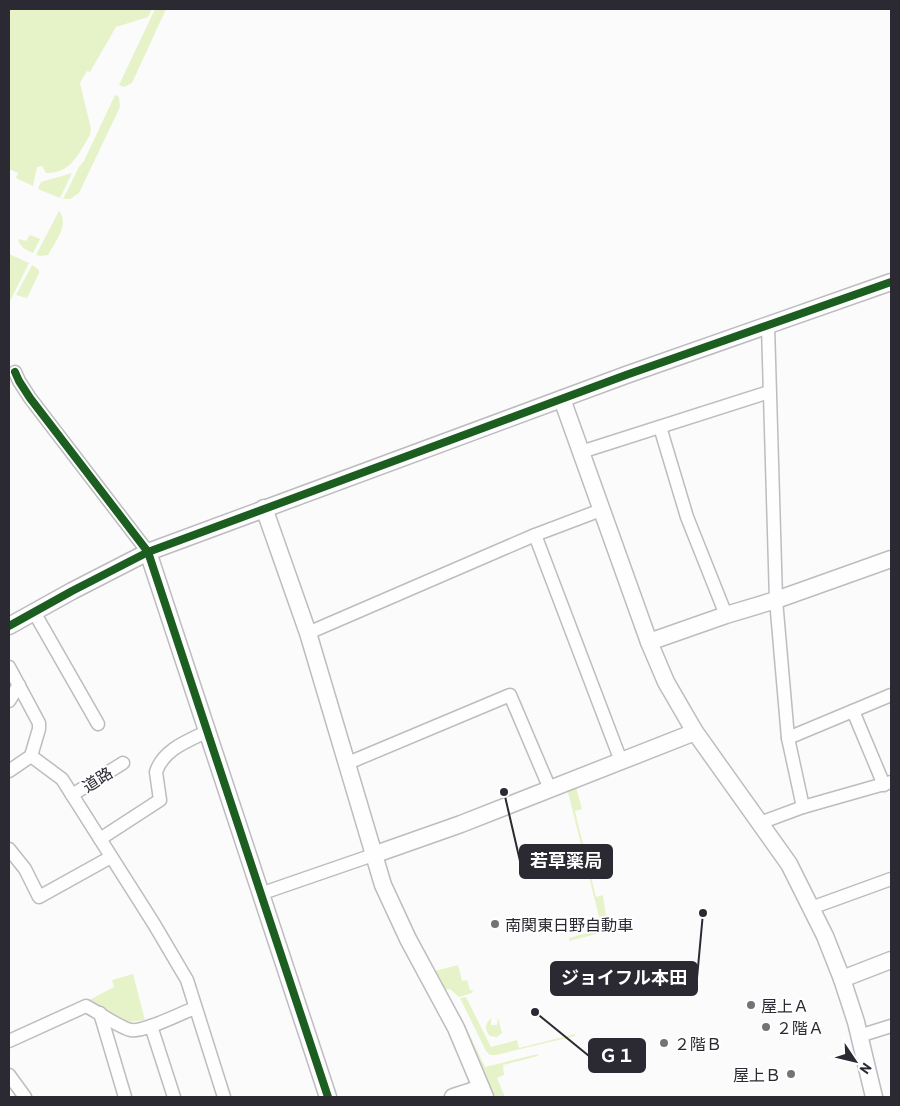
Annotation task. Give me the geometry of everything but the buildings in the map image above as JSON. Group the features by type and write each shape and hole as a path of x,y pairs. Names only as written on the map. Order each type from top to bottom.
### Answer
{"street":[{"path":"9,626 148,552 626,375 891,282"},
{"path":"768,326 776,600 788,738 803,806"},
{"path":"15,372 30,398 148,552 328,1097"},
{"path":"581,452 769,392"},
{"path":"562,399 649,642 666,682 695,732 789,864 825,936 842,979 874,1097"},
{"path":"660,427 687,517 726,615"},
{"path":"264,508 308,633 348,763 373,855 395,913 456,1028 483,1092 453,1097"},
{"path":"308,633 535,534 601,510"},
{"path":"535,534 621,761"},
{"path":"649,642 891,559"},
{"path":"34,612 98,724"},
{"path":"9,667 39,723 39,729 30,756 9,770"},
{"path":"9,701 19,685"},
{"path":"348,763 510,695 550,789"},
{"path":"788,738 891,695"},
{"path":"760,823 803,806 888,784 853,711"},
{"path":"100,839 160,800 157,768 173,749 206,732"},
{"path":"260,894 461,824 695,732"},
{"path":"30,756 62,779 187,980 194,1008 224,1097"},
{"name":"道路","path":"72,795 123,763"},
{"path":"9,849 25,869 39,897 111,857"},
{"path":"811,908 891,880"},
{"path":"842,979 891,960"},
{"path":"9,1041 86,1006 130,1030 139,1030 151,1026 194,1008"},
{"path":"100,1013 125,1097"},
{"path":"151,1026 174,1097"},
{"path":"859,1036 891,1026"},
{"path":"9,1075 25,1097"}],"green space":[{"path":"9,9 152,9 148,17 116,27 90,72 87,71 80,83 91,129 90,135 78,155 62,170 46,173 42,166 37,167 33,186 16,178 18,173 9,169"},
{"path":"155,9 166,9 132,83 124,87 119,85"},
{"path":"115,95 119,97 120,107 79,193 70,199 63,199 84,161"},
{"path":"72,173 60,198 38,189 41,182"},
{"path":"59,211 63,222 57,239 48,255 36,255"},
{"path":"30,235 40,239 33,253 23,248 18,241 20,239 26,241"},
{"path":"9,254 29,263 9,303"},
{"path":"32,265 39,270 39,273 27,298 16,295"},
{"path":"576,787 582,809 575,811 596,897 603,895 608,931 569,941 569,938 602,929 567,788"},
{"path":"458,965 462,981 467,980 470,990 473,991 459,997 450,989 444,990 431,972"},
{"path":"133,974 145,1020 128,1022 89,1000 114,987 112,980"},
{"path":"466,997 491,1047 517,1040 519,1048 575,1034 575,1036 490,1055 486,1051 460,998"},
{"path":"451,1001 461,1017 485,1067 538,1054 538,1056 503,1065 504,1075 497,1078 505,1097 495,1097 473,1045"},
{"path":"491,1018 491,1025 497,1025 498,1018 502,1033 497,1037 490,1036 486,1029 486,1024"}],"cycle path":[{"path":"9,626 148,552 626,375 891,282"},
{"path":"15,372 30,398 148,552 328,1097"}],"place":[{"name":"若草薬局","path":"504,792"},
{"name":"ジョイフル本田","path":"703,913"},
{"name":"南関東日野自動車","path":"495,924"},
{"name":"屋上Ａ","path":"751,1005"},
{"name":"Ｇ１","path":"535,1012"},
{"name":"２階Ａ","path":"766,1027"},
{"name":"２階Ｂ","path":"664,1043"},
{"name":"屋上Ｂ","path":"791,1074"}]}
